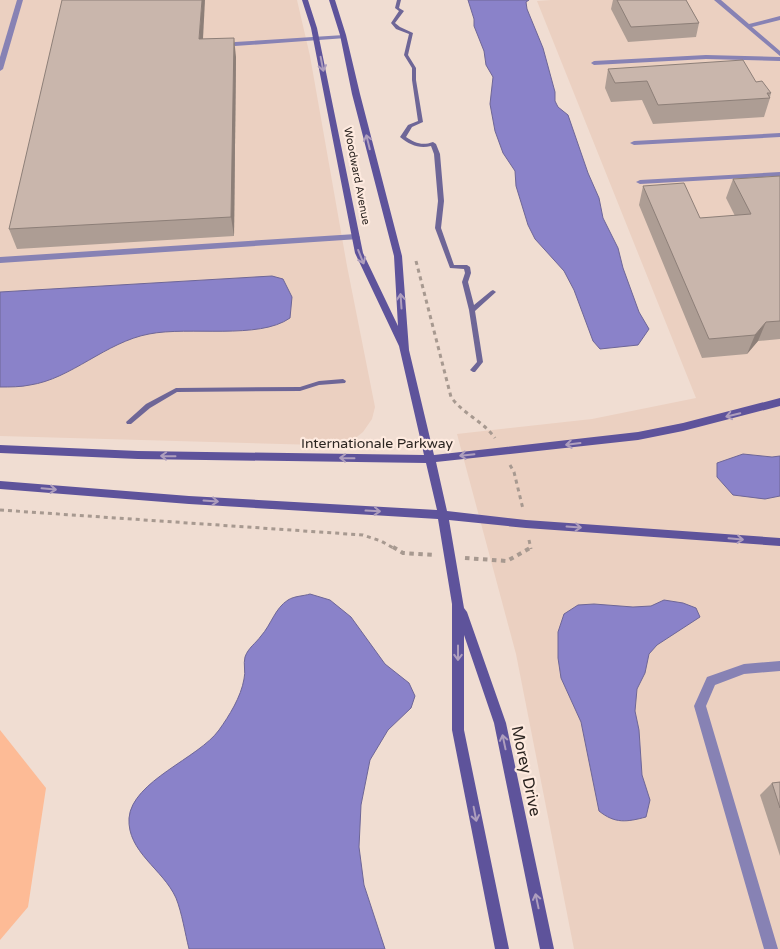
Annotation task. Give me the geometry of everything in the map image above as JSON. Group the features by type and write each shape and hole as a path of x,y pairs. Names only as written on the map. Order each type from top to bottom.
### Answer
{"street":[{"name":"Woodward Avenue","path":"305,0 316,38 359,253 404,350"},
{"name":"Woodward Avenue","path":"332,0 344,37 360,113 398,256 404,350 443,515"},
{"name":"Internationale Parkway","path":"0,450 138,455 431,459 638,436 710,421 780,402"},
{"path":"0,485 189,500 443,515 526,524 780,542"},
{"name":"Morey Drive","path":"443,515 458,604 458,730 502,949"},
{"name":"Morey Drive","path":"458,604 500,723 547,949"}],"lane":[{"path":"0,69 20,0"},
{"path":"717,0 780,54"},
{"path":"748,26 780,18"},
{"path":"235,44 344,37"},
{"path":"594,63 706,57 780,59"},
{"path":"634,144 780,135"},
{"path":"640,182 780,174"},
{"path":"0,260 356,237"},
{"path":"771,949 700,706 711,681 744,670 780,666"}],"path":[{"path":"514,472 521,499"},
{"path":"0,510 364,535 381,541 403,553"},
{"path":"507,561 532,548 530,543"}],"shaded area":[{"path":"0,0 297,0 310,56 347,266 375,407 372,419 363,432 353,440 337,444 318,445 0,436"},
{"path":"468,0 529,0 526,2 527,9 543,48 555,92 555,101 558,107 568,115 588,173 599,198 603,218 618,248 639,312 649,329 638,345 600,349 593,341 574,290 564,271 535,239 528,225 516,186 515,171 503,153 495,131 490,104 493,77 486,65 484,51 474,26 474,19"},
{"path":"780,0 780,949 574,949 516,654 457,434 592,419 696,398 537,1"},
{"path":"272,276 283,279 292,297 290,318 277,325 242,331 184,331 149,334 118,344 60,376 23,386 0,387 0,292"},
{"path":"743,454 780,456 780,496 765,499 733,495 717,477 717,463"},
{"path":"310,594 330,600 351,617 385,664 409,683 415,696 411,708 388,730 370,760 361,805 359,847 364,885 385,949 189,949 176,898 134,841 130,830 129,818 133,805 154,781 210,740 219,730 231,712 240,693 245,676 244,660 248,651 284,603 293,598"},
{"path":"664,600 683,603 696,608 700,617 657,645 649,654 645,673 637,689 635,711 639,730 642,775 650,800 646,817 627,821 616,820 599,811 581,722 561,678 558,658 558,632 564,614 578,605 651,606"},
{"path":"0,730 46,788 28,907 0,940"}],"building":[{"path":"62,0 202,0 199,39 234,38 231,217 9,229"},
{"path":"617,0 686,0 699,23 631,27"},
{"path":"743,60 756,82 762,81 771,93 767,93 770,98 658,105 647,81 615,83 608,69"},
{"path":"780,176 780,321 766,322 755,335 709,339 643,186 684,183 700,218 751,214 733,179"},
{"path":"780,782 780,808 772,783"}],"waterway":[{"path":"399,0 397,8 402,11 393,23 398,28 411,33 406,55 414,68 414,80 421,122 410,126 403,137 417,145 433,144 437,154 441,201 438,228 452,267 467,267 468,273 465,282 472,310"},
{"path":"472,310 493,292"},
{"path":"472,310 480,362 473,370"},
{"path":"129,422 148,406 176,390 300,389 319,383 343,381"}]}
